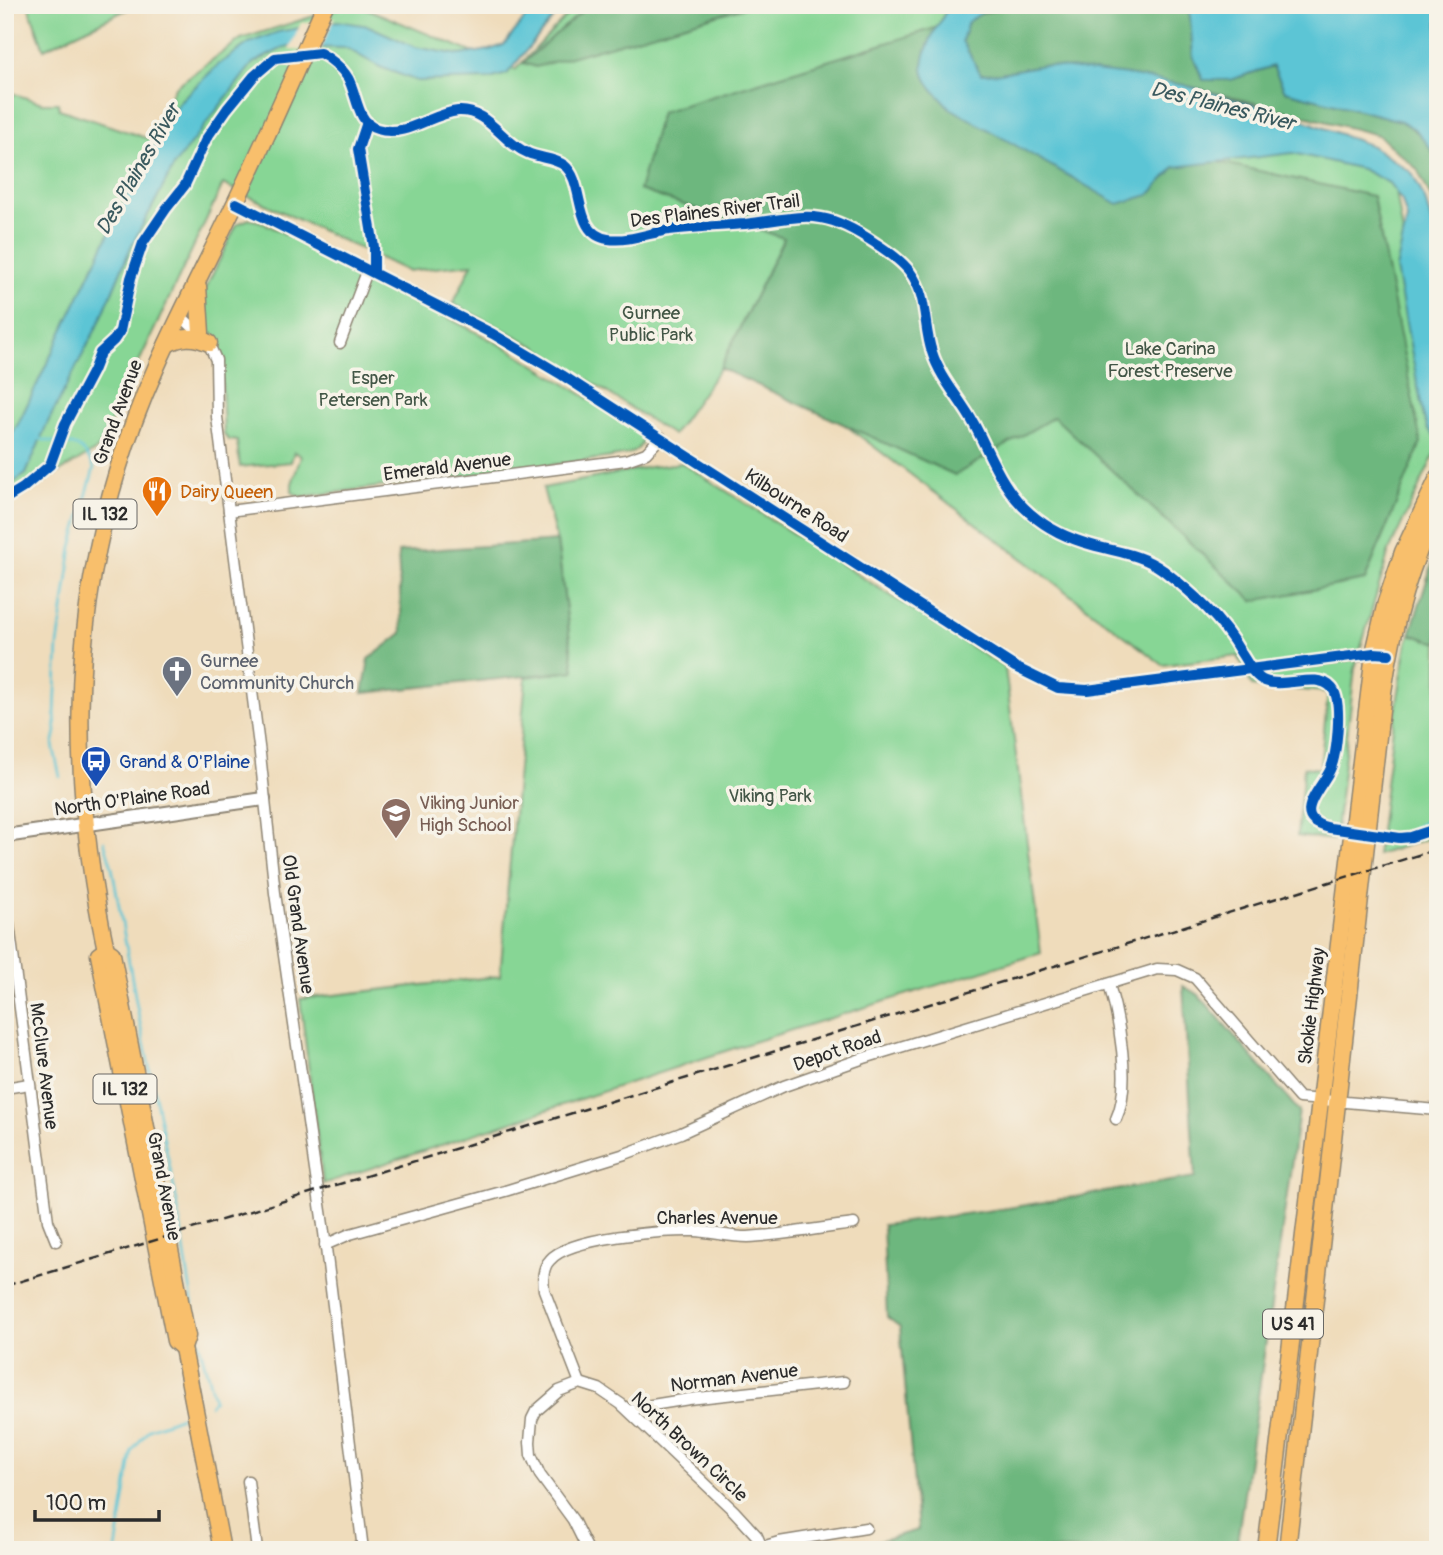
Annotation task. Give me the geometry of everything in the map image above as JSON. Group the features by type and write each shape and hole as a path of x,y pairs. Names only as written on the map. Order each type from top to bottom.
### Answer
{"main road":[{"name":"Grand Avenue","path":"222,1550 183,1348 174,1341 99,955 106,950 84,825 80,766 80,706 85,628 101,533 117,470 135,416 236,203 325,5"},
{"path":"167,344 179,338 205,338 198,280"},
{"name":"Skokie Highway","path":"1287,1550 1338,1101 1386,602 1403,552 1438,478"},
{"name":"Skokie Highway","path":"1266,1550 1320,1099 1381,654 1408,579 1438,509"}],"street":[{"name":"Kilbourne Road","path":"236,203 493,334 662,437 1015,667 1058,688 1087,690 1381,654"},
{"path":"340,344 368,269"},
{"path":"181,316 205,338"},
{"name":"Old Grand Avenue","path":"205,338 216,360 217,417 275,893 325,1245 363,1549"},
{"name":"Emerald Avenue","path":"229,511 626,460 646,453 662,437"},
{"name":"North O'Plaine Road","path":"5,836 264,799"},
{"name":"McClure Avenue","path":"5,894 48,1221 56,1241"},
{"name":"Depot Road","path":"325,1245 350,1234 625,1154 681,1133 812,1076 1157,969 1186,973 1207,992 1300,1098 1438,1110"},
{"path":"1109,984 1115,1007 1124,1083 1123,1104 1116,1119"},
{"path":"5,1088 29,1084"},
{"name":"Charles Avenue","path":"580,1384 544,1290 543,1281 550,1260 565,1249 598,1241 668,1232 696,1231 744,1237 779,1235 854,1224"},
{"name":"Norman Avenue","path":"629,1411 690,1399 844,1382"},
{"path":"580,1384 559,1391 536,1411 532,1419 530,1442 531,1455 540,1475 573,1520 588,1550"},
{"name":"North Brown Circle","path":"580,1384 599,1389 629,1411 734,1511 757,1536 763,1548"},
{"path":"248,1481 257,1550"},
{"path":"763,1548 779,1542 866,1528"},
{"path":"346,1550 363,1549"}],"green space":[{"path":"28,5 136,5 44,49"},
{"name":"Lake Carina Forest Preserve","path":"349,5 358,5 515,70 577,5 1171,5 1185,105 1391,161 1438,447 1389,551 1355,668 1335,840 1297,836 1304,767 1320,769 1328,692 1252,686 1238,656 1163,665 738,344 793,228 765,231 784,238 720,368 673,435 537,347 453,304 472,264 407,271 223,184 98,449 5,504 5,91 42,103 58,103 59,109 149,139 175,87 241,39"},
{"path":"589,5 752,5 536,67 523,63"},
{"path":"1010,5 1189,5 1193,56 1203,80 1230,80 1273,66 1285,91 1401,121 1429,144 1437,172 1438,198 1433,202 1417,169 1378,135 1192,87 1214,161 1373,196 1421,443 1365,580 1253,601 1054,417 955,475 720,368 784,238 639,190 661,112"},
{"name":"Esper Petersen Park","path":"249,219 262,222 511,350 641,431 644,437 642,443 634,451 617,456 300,497 292,492 301,456 294,452 291,462 240,467 237,441 229,440 224,435 221,361 216,345 207,331 203,294 237,224"},
{"name":"Viking Park","path":"682,463 1005,668 1041,953 753,1042 323,1184 300,999 500,976 526,677 574,671 557,542 543,488"},
{"path":"557,541 574,671 363,693 369,659 402,633 398,552"},
{"path":"1438,545 1438,643 1410,634"},
{"path":"1438,561 1438,835 1377,855 1407,643"},
{"path":"1183,986 1199,995 1299,1111 1236,1550 868,1550 867,1544 918,1530 900,1327 887,1317 883,1225 1008,1208 1195,1177"}],"water":[{"path":"535,5 564,5 507,74 489,79 417,81 380,67 346,48 285,47 253,63 175,164 131,247 100,321 47,424 26,474 5,488 5,444 18,424 142,165 180,101 218,65 249,43 278,32 337,21 369,26 415,47 460,55 489,50 504,45"},
{"name":"Des Plaines River","path":"951,5 994,5 968,22 962,41 981,74 1043,65 1184,85 1295,117 1372,146 1412,173 1425,199 1438,248 1438,440 1428,429 1423,414 1396,269 1407,219 1402,201 1389,183 1362,169 1293,153 1175,167 1149,195 1118,204 950,108 933,89 924,74 924,58 933,34"},
{"path":"1189,5 1438,5 1438,158 1416,130 1401,121 1285,91 1273,66 1230,80 1203,80 1193,56"}],"pier":[{"path":"335,17 320,51 289,50 301,23"}],"waterway":[{"path":"40,439 78,447 94,468 72,547 58,645 56,732 53,745 60,777"},
{"path":"1407,832 1438,813"},
{"path":"104,841 112,867 139,1018 177,1202 198,1339 214,1399 210,1405"},
{"path":"116,1550 132,1451 149,1429 181,1417"}],"railway":[{"path":"5,1286 1438,849"}],"cycle path":[{"name":"Des Plaines River Trail","path":"5,499 50,465 65,424 100,353 120,331 131,278 143,243 185,185 206,139 227,109 254,76 275,58 320,53 345,74 361,114 370,126 388,131 398,130 448,113 469,112 478,115 519,148 564,165 575,183 589,228 608,239 638,237 669,230 812,217 840,223 884,249 902,264 916,281 936,362 974,424 1005,483 1021,505 1045,524 1068,537 1137,557 1163,570 1216,618 1251,669 1261,679 1273,683 1318,681 1332,688 1338,715 1335,753 1330,770 1311,803 1311,818 1330,828 1400,838 1438,828"},
{"path":"367,122 358,149 374,247 374,272"},
{"path":"236,203 493,334 562,375 1015,667 1058,688 1087,690 1374,653 1389,654"}],"place":[{"name":"Dairy Queen","path":"157,518"},
{"name":"Gurnee Community Church","path":"177,698"},
{"name":"Grand & O'Plaine","path":"96,788"},
{"name":"Viking Junior High School","path":"396,840"}],"park label":[{"name":"Gurnee Public Park","path":"651,323"}]}
